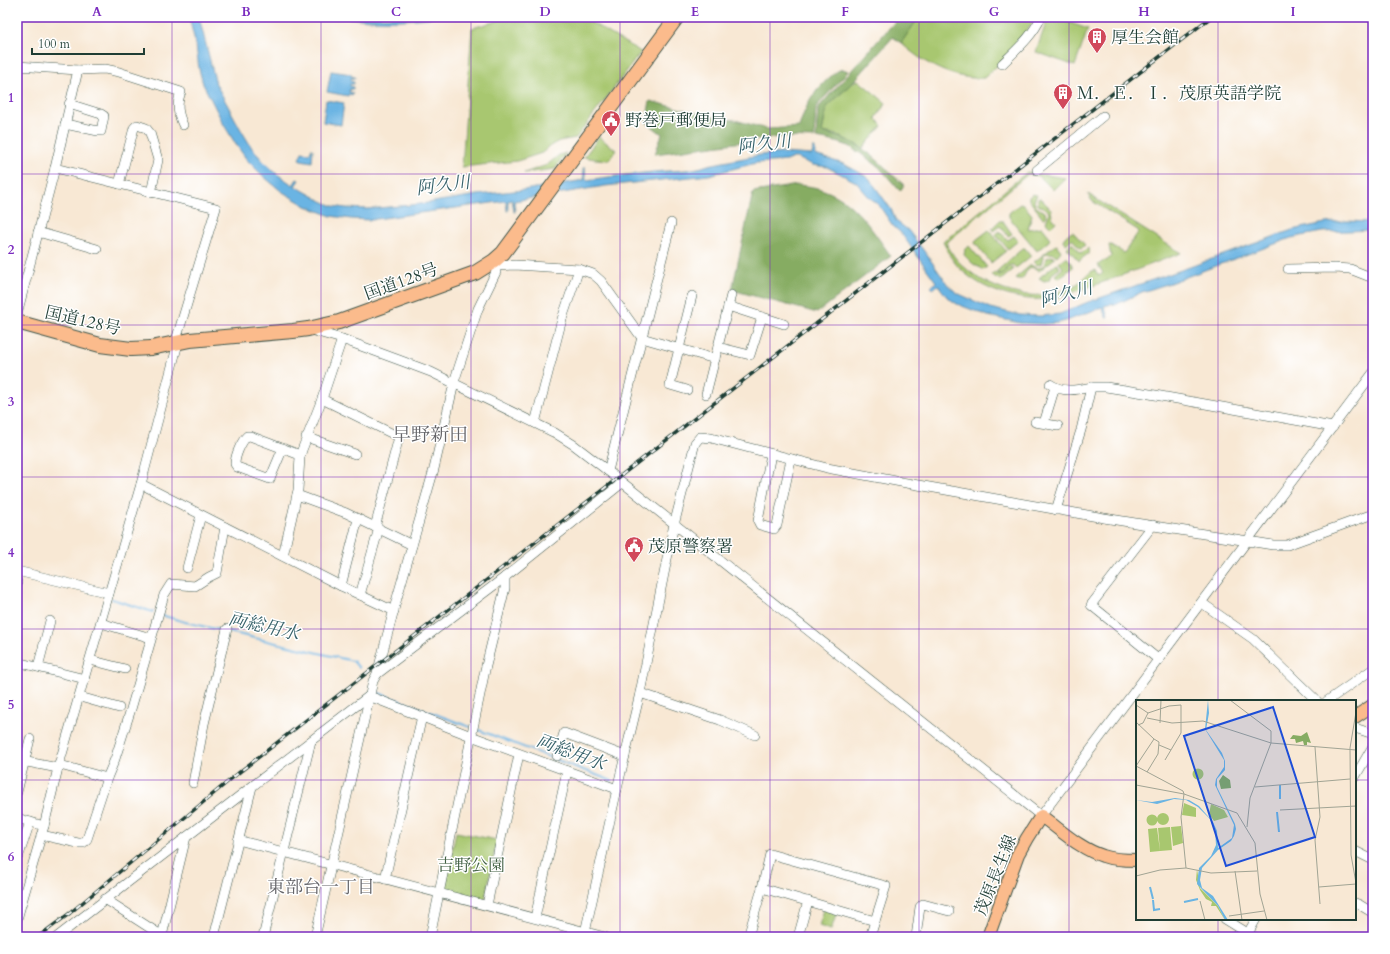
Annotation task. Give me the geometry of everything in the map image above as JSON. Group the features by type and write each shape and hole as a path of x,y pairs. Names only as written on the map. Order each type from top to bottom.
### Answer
{"highway":[{"name":"国道128号","path":"17,322 100,345 131,349 151,348 203,338 248,336 308,329 339,322 475,273 495,263 503,253 677,17"}],"main road":[{"path":"1356,716 1373,705"},
{"path":"1042,816 1083,847 1103,856 1123,860 1136,860"},
{"name":"茂原長生線","path":"988,937 1018,854 1042,816"}],"street":[{"path":"1002,64 1036,28 1041,17"},
{"path":"17,66 78,70 105,69 183,88 177,109 183,125"},
{"path":"17,314 66,124 78,70"},
{"path":"66,124 101,131 104,116 70,104"},
{"path":"1036,170 1103,116"},
{"path":"119,184 136,125 146,128 150,133 158,160 152,192"},
{"path":"17,919 59,766 141,484 177,347 177,342 216,208 55,168"},
{"path":"608,471 670,223"},
{"path":"38,232 97,249"},
{"path":"315,937 373,681 377,674 434,469 454,384 478,309 496,272 495,263 579,269 593,274 601,281 642,338 715,359"},
{"path":"535,423 562,319 579,269"},
{"path":"1288,269 1350,269 1373,278"},
{"path":"706,394 731,295"},
{"path":"687,390 670,385 692,296"},
{"path":"728,306 784,324"},
{"path":"718,347 750,355 762,317"},
{"path":"308,329 342,339 416,366 535,423 574,445 1042,816 1373,373"},
{"path":"283,556 297,495 300,455 322,399 342,339"},
{"path":"1058,426 1040,422 1052,386 1072,391 1091,387 1106,387 1137,391 1333,427"},
{"path":"1056,510 1081,430 1091,387"},
{"path":"322,399 399,437 360,595"},
{"path":"283,448 270,479 237,467 235,464 235,460 244,439 247,436 250,436 283,448 300,455"},
{"path":"306,437 355,454"},
{"path":"585,934 640,693 674,524 695,443 698,439 703,437 827,468 901,482 1247,542 1287,545 1372,517"},
{"path":"771,454 758,521 760,525 774,529 777,525 791,459"},
{"path":"377,674 505,576 622,483"},
{"path":"141,484 341,586 394,611"},
{"path":"297,495 358,519 412,545"},
{"path":"187,568 202,515"},
{"path":"341,586 358,519"},
{"path":"1153,525 1091,605 1159,660"},
{"path":"17,818 30,822 42,831 78,843 82,843 87,839 119,745 164,595 171,584 195,586 208,577 218,573 225,527"},
{"path":"17,571 109,593"},
{"path":"430,937 492,639 505,588 505,576"},
{"path":"1202,603 1252,639 1316,700"},
{"path":"38,667 50,622"},
{"path":"100,623 152,638"},
{"path":"194,783 204,724 226,631"},
{"path":"90,660 125,670"},
{"path":"17,662 85,678"},
{"path":"1328,700 1373,669"},
{"path":"640,693 720,720 755,735"},
{"path":"369,696 519,754 617,789"},
{"path":"62,936 105,899 369,696"},
{"path":"80,697 119,708"},
{"path":"385,879 422,716"},
{"path":"1356,728 1373,734"},
{"path":"557,756 564,733 625,756"},
{"path":"17,792 21,761 30,739"},
{"path":"263,937 311,741"},
{"path":"1356,775 1373,746"},
{"path":"487,905 519,754"},
{"path":"21,761 59,766 107,778"},
{"path":"535,918 567,771"},
{"path":"214,937 252,787"},
{"path":"17,855 19,855 30,822"},
{"path":"105,899 163,936 186,837"},
{"path":"238,840 535,918 585,934 605,937"},
{"path":"1356,852 1373,860"},
{"path":"748,937 770,854 886,886 870,937"},
{"path":"762,888 875,921"},
{"path":"798,937 808,901"},
{"path":"1356,903 1373,912"},
{"path":"916,937 920,907 923,904 949,911"},
{"path":"1226,920 1249,936 1256,920"}],"green space":[{"path":"511,17 582,17 641,52 576,138 559,141 542,153 517,161 462,167 472,28"},
{"path":"899,17 919,17 901,43 893,37 856,79 827,107 822,132 859,146 904,185 900,191 879,167 860,153 837,142 816,138 818,108"},
{"path":"919,17 1037,17 1011,53 984,78 972,78 950,73 929,64 901,43"},
{"path":"1048,17 1053,17 1088,29 1075,66 1036,52"},
{"path":"843,69 848,71 816,107 814,138 779,137 655,154 662,134 646,122 650,101 721,119 735,120 767,129 799,127 804,112 814,94 830,77 837,71"},
{"path":"858,80 886,103 876,118 882,126 863,148 834,134 822,132 827,107 850,85"},
{"path":"599,137 616,150 609,160 584,157"},
{"path":"566,153 555,169 524,173 547,165 559,155"},
{"path":"1027,172 1065,178 1053,190 1039,176 1028,174 946,243 958,261 982,280 1012,292 1027,295 1043,295 1058,292 1073,286 1092,271 1095,270 1099,276 1103,273 1098,265 1111,257 1109,245 1124,253 1139,231 1092,201 1088,194 1181,253 1101,283 1052,298 1026,299 986,287 964,272 953,261 943,242"},
{"path":"798,185 815,187 830,192 842,199 863,219 891,256 817,313 732,290 753,192"},
{"path":"1032,194 1037,195 1034,201 1036,207 1045,212 1046,216 1044,219 1029,200 1029,197"},
{"path":"1040,198 1051,209 1052,217 1056,222 1051,227 1046,222 1049,214 1048,210 1038,205 1038,199"},
{"path":"1020,204 1024,205 1032,215 1028,229 1042,227 1050,237 1049,241 1037,251 1009,217 1009,213"},
{"path":"999,221 1003,221 1012,234 1008,236 1000,226 993,231 992,228"},
{"path":"989,230 1006,251 991,263 975,243 976,240"},
{"path":"999,231 1008,240 1014,236 1018,241 1008,249 995,234"},
{"path":"1073,232 1085,245 1081,249 1072,239 1066,244 1063,241 1066,235"},
{"path":"1070,244 1073,244 1081,253 1088,248 1089,253 1079,261 1067,248"},
{"path":"1057,245 1061,251 1057,256 1047,253 1044,255 1041,264 1037,265 1034,263 1054,246"},
{"path":"969,246 987,267 983,270 972,263 964,255 965,250"},
{"path":"1023,248 1025,248 1031,256 1016,268 1013,265 1010,265 1007,266 1003,273 1000,274 996,272"},
{"path":"1051,256 1055,258 1039,271 1030,268 1022,279 1015,278 1031,265 1036,268 1042,266 1046,258"},
{"path":"1064,258 1068,258 1072,268 1059,278 1055,275 1063,268 1059,262"},
{"path":"1057,263 1060,268 1052,274 1050,280 1044,281 1039,278"},
{"path":"1008,267 1012,267 1013,270 1001,280 991,275 994,272 999,275 1003,274"},
{"name":"吉野公園","path":"456,832 497,840 485,900 444,889"},
{"path":"824,909 837,912 831,930 819,926"}],"sand":[{"path":"946,17 981,17 968,24 959,24"}],"water":[{"path":"189,17 200,17 216,84 252,148 277,174 293,185 297,179 299,180 295,186 333,206 368,209 421,204 584,180 583,168 585,168 586,180 645,173 688,170 760,155 783,153 812,155 813,148 815,148 815,155 844,164 864,175 871,181 891,209 896,221 908,230 948,285 957,293 990,308 1020,315 1040,316 1060,314 1088,302 1292,230 1325,223 1346,221 1373,222 1373,230 1322,232 1291,238 1142,292 1115,305 1112,304 1104,306 1108,317 1106,317 1102,307 1069,320 1058,323 1044,324 1020,323 988,316 957,304 947,297 938,285 933,289 931,287 936,282 901,233 893,226 878,204 869,197 856,182 827,167 813,165 797,158 786,161 756,163 709,175 605,186 514,201 515,212 512,200 508,201 508,211 506,201 369,220 331,216 306,206 281,191 247,160 224,125 203,84"},
{"path":"343,17 435,17 366,20"},
{"path":"331,71 351,74 351,76 355,77 351,78 350,81 354,82 354,84 350,84 353,89 350,89 349,92 353,93 352,95 349,94 348,96 327,92"},
{"path":"326,100 344,103 341,125 323,122"},
{"path":"311,149 313,149 312,162 299,159 302,152 310,153"}],"waterway":[{"name":"両総用水","path":"112,599 153,612"},
{"name":"両総用水","path":"161,615 224,631"},
{"name":"両総用水","path":"229,632 353,661 359,668"},
{"name":"両総用水","path":"379,693 470,727"},
{"name":"両総用水","path":"476,729 612,781"}],"railway":[{"path":"38,937 70,913 242,770 1211,17"}],"place":[{"name":"厚生会館","path":"1097,54"},
{"name":"Ｍ．Ｅ．Ｉ．茂原英語学院","path":"1063,110"},
{"name":"野巻戸郵便局","path":"611,137"},
{"name":"茂原警察署","path":"634,563"}],"district":[{"name":"早野新田","path":"430,434"},
{"name":"東部台一丁目","path":"321,887"}],"water label":[{"name":"阿久川","path":"764,144"},
{"name":"阿久川","path":"443,185"},
{"name":"阿久川","path":"1066,294"}]}
